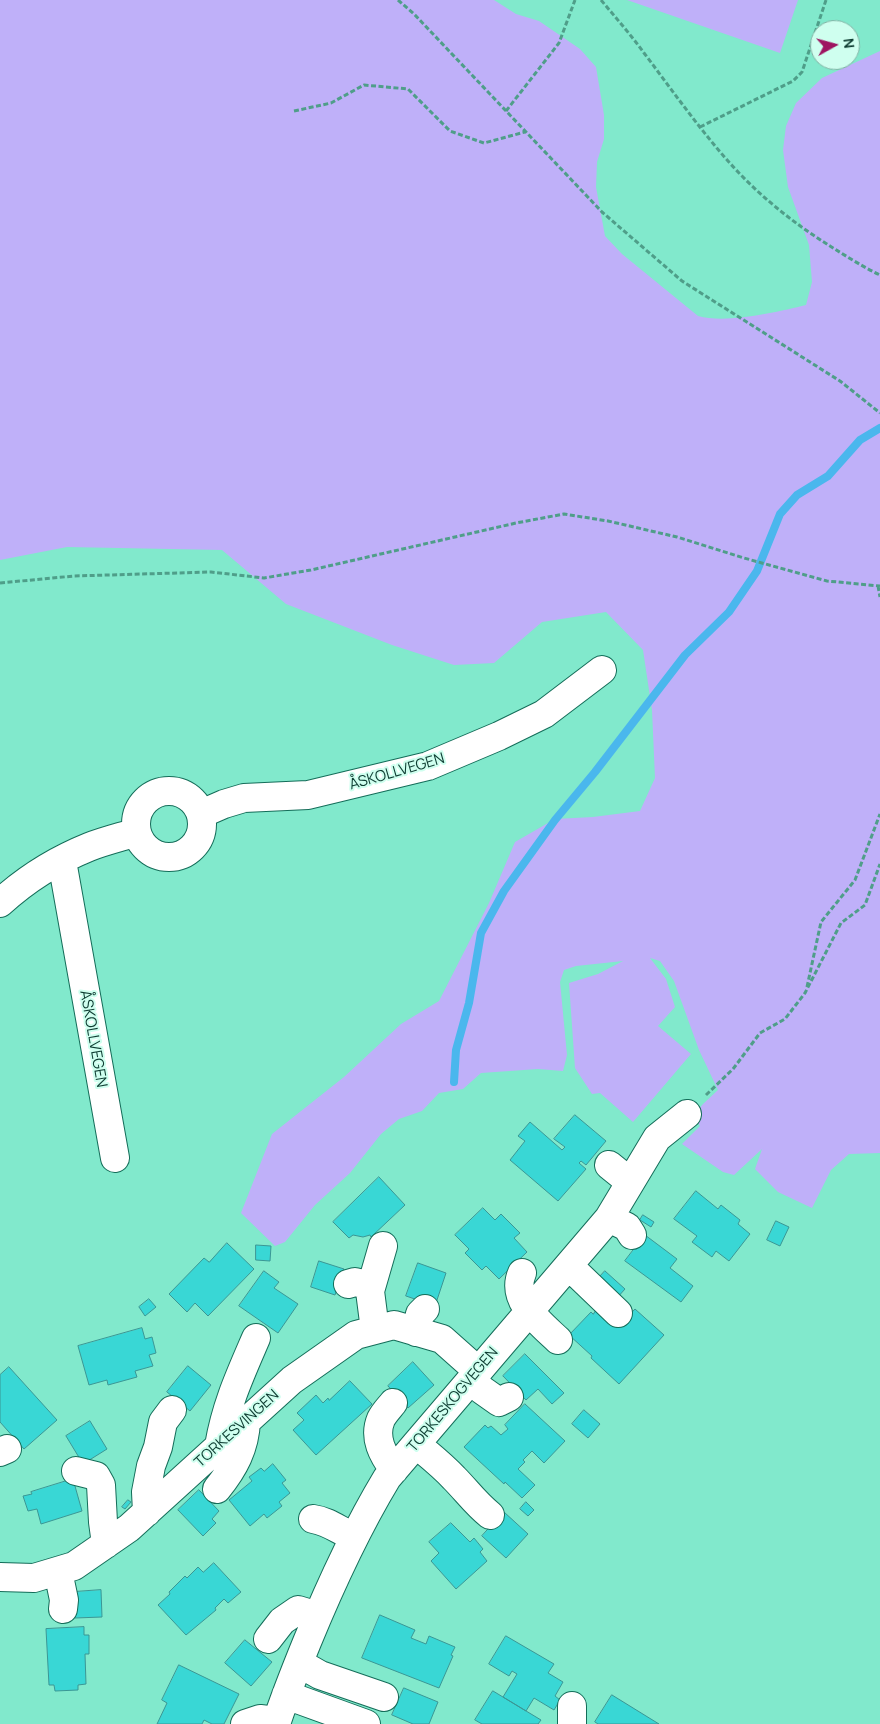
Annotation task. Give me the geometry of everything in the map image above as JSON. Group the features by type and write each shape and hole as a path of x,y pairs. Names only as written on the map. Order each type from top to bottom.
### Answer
{"street":[{"name":"ÅSKOLLVEGEN","path":"201,814 244,798 308,795 428,766 500,736 544,714 602,670"},
{"path":"174,791 186,795 196,803 201,814 203,827 200,839 192,849 183,855 174,858 154,854 139,839 137,816 142,805 150,796 161,792 174,791"},
{"path":"0,903 41,872 89,847 137,832"},
{"name":"ÅSKOLLVEGEN","path":"62,861 114,1158"},
{"name":"TORKESKOGVEGEN","path":"276,1722 330,1586 366,1513 394,1470 609,1218 657,1138 687,1114"},
{"path":"609,1165 630,1182"},
{"path":"609,1218 627,1227 632,1235"},
{"path":"375,1330 370,1291 360,1285 383,1246"},
{"path":"570,1266 618,1313"},
{"path":"522,1273 518,1283 522,1298 529,1312 558,1340"},
{"name":"TORKESVINGEN","path":"0,1577 34,1578 74,1566 129,1528 292,1380 356,1335 420,1320 442,1339 475,1375 482,1390 498,1402 510,1397"},
{"path":"219,1446 223,1423 231,1397 256,1338"},
{"path":"393,1403 381,1420 378,1440 385,1457 394,1470"},
{"path":"147,1512 146,1492 151,1466 158,1448 163,1422 172,1410"},
{"path":"217,1489 236,1462 243,1446 246,1421"},
{"path":"416,1444 455,1478 480,1508 490,1515"},
{"path":"76,1471 96,1476 101,1485 106,1544"},
{"path":"313,1519 324,1521 339,1531 354,1537"},
{"path":"58,1571 64,1600 63,1609"},
{"path":"268,1639 282,1621 298,1610 318,1616"},
{"path":"299,1663 320,1675 384,1697"},
{"path":"286,1695 366,1724"},
{"path":"245,1724 260,1719 276,1722"}],"path":[{"path":"398,0 602,212 682,281 840,381 880,413"},
{"path":"506,111 558,43 575,0"},
{"path":"601,0 644,52 700,127 729,162 755,188 784,214 823,242 880,274"},
{"path":"700,127 793,81 802,72 826,0"},
{"path":"294,111 331,104 364,85 408,88 450,131 484,143 525,132"},
{"path":"0,583 74,576 211,572 264,578 321,568 516,523 564,514 608,521 677,537 827,581 879,586 880,597"},
{"path":"806,992 821,922 855,880 880,814"},
{"path":"687,1114 733,1068 760,1033 785,1019 806,992 842,923 866,905 880,864"}],"shaded area":[{"path":"0,0 494,0 516,14 539,21 580,49 596,67 604,115 604,139 597,162 596,187 605,236 622,254 698,316 723,319 752,316 806,305 812,282 809,245 788,187 783,150 786,126 796,103 822,78 839,70 860,70 860,60 880,51 880,1153 849,1154 831,1170 812,1208 778,1192 755,1169 762,1149 734,1175 723,1172 682,1144 700,1126 693,1116 718,1090 699,1050 674,981 660,961 650,958 666,979 675,1007 658,1026 691,1054 633,1122 600,1093 592,1094 575,1068 569,983 598,974 623,961 576,966 564,970 560,982 567,1055 563,1071 538,1069 481,1073 463,1089 439,1093 422,1111 399,1119 381,1134 350,1173 315,1205 285,1242 275,1246 241,1213 272,1134 344,1077 401,1024 439,1001 489,903 515,842 555,819 593,817 640,811 655,778 652,710 643,650 606,612 542,622 494,663 454,665 392,645 286,604 222,550 67,547 0,560"},
{"path":"627,0 798,0 780,53"}],"building":[{"path":"575,1115 606,1141 586,1165 581,1161 579,1163 586,1169 558,1201 510,1160 525,1141 518,1136 530,1122 562,1150 565,1147 554,1139"},
{"path":"379,1177 405,1205 371,1237 370,1235 363,1237 353,1235 349,1238 333,1222"},
{"path":"696,1191 718,1209 721,1205 740,1220 738,1224 750,1234 729,1261 716,1251 712,1257 692,1242 697,1236 674,1219"},
{"path":"483,1208 495,1220 501,1214 520,1233 514,1238 527,1252 499,1279 486,1266 482,1270 465,1253 469,1249 455,1235"},
{"path":"643,1215 654,1222 651,1227 640,1220"},
{"path":"776,1221 789,1227 780,1246 767,1240"},
{"path":"645,1235 677,1259 670,1268 693,1286 681,1302 625,1261"},
{"path":"227,1243 254,1269 208,1316 195,1303 187,1312 169,1294 204,1258 209,1262"},
{"path":"256,1245 271,1246 270,1261 256,1260"},
{"path":"319,1261 344,1269 335,1295 311,1287"},
{"path":"418,1263 446,1273 435,1306 406,1296"},
{"path":"264,1271 279,1282 274,1288 298,1304 278,1333 239,1306"},
{"path":"605,1271 625,1289 616,1299 596,1281"},
{"path":"149,1299 156,1307 145,1316 139,1307"},
{"path":"597,1309 617,1328 635,1309 664,1335 619,1384 569,1335 591,1312 593,1314"},
{"path":"142,1328 145,1339 152,1337 156,1353 149,1355 153,1366 135,1371 137,1377 108,1385 107,1380 89,1385 78,1346"},
{"path":"525,1354 564,1393 552,1404 538,1389 526,1400 503,1376"},
{"path":"413,1362 434,1385 408,1408 388,1386"},
{"path":"188,1366 211,1385 190,1411 167,1392"},
{"path":"9,1367 57,1420 24,1449 0,1422 0,1375"},
{"path":"350,1381 372,1404 316,1455 293,1430 304,1420 297,1413 316,1395 323,1403"},
{"path":"525,1404 565,1441 544,1463 532,1451 523,1460 525,1462 518,1469 535,1485 522,1498 464,1447 485,1425 488,1428 491,1426 501,1435 508,1429 505,1425"},
{"path":"584,1410 600,1424 588,1438 572,1424"},
{"path":"90,1421 107,1449 83,1464 66,1436"},
{"path":"273,1464 286,1480 282,1483 290,1493 279,1502 282,1506 267,1518 264,1514 250,1526 229,1500 252,1481 249,1477 261,1468 264,1471"},
{"path":"73,1479 82,1511 41,1524 37,1509 28,1511 23,1496"},
{"path":"199,1490 219,1511 212,1519 216,1523 203,1536 178,1510"},
{"path":"128,1500 131,1502 125,1509 122,1507"},
{"path":"526,1502 534,1510 528,1516 520,1509"},
{"path":"504,1512 528,1534 506,1558 482,1536"},
{"path":"451,1523 470,1542 474,1538 483,1549 480,1552 487,1561 456,1589 431,1561 439,1553 429,1542"},
{"path":"214,1563 241,1592 228,1603 224,1599 215,1608 216,1610 186,1635 158,1605 185,1576 187,1578 198,1567 203,1572"},
{"path":"101,1590 102,1617 75,1618 74,1592"},
{"path":"380,1615 415,1630 411,1638 426,1644 429,1636 455,1647 439,1688 362,1658"},
{"path":"84,1627 84,1635 89,1635 89,1654 85,1654 86,1684 78,1685 78,1690 55,1691 54,1685 49,1685 46,1629"},
{"path":"506,1636 554,1664 548,1673 563,1682 555,1696 560,1700 554,1710 534,1698 526,1711 503,1697 517,1674 512,1671 509,1676 489,1664"},
{"path":"245,1640 272,1662 251,1686 225,1663"},
{"path":"179,1665 239,1694 224,1724 212,1724 204,1720 202,1724 157,1724 167,1703 162,1700"},
{"path":"404,1688 438,1702 429,1724 413,1724 392,1715"},
{"path":"493,1691 541,1720 538,1724 482,1724 475,1720"},
{"path":"612,1695 659,1724 598,1724 595,1722"}],"waterway":[{"path":"454,1082 456,1050 469,1003 481,933 504,891 555,820 595,772 685,655 729,612 757,571 780,514 797,495 828,476 860,440 880,428"}]}
